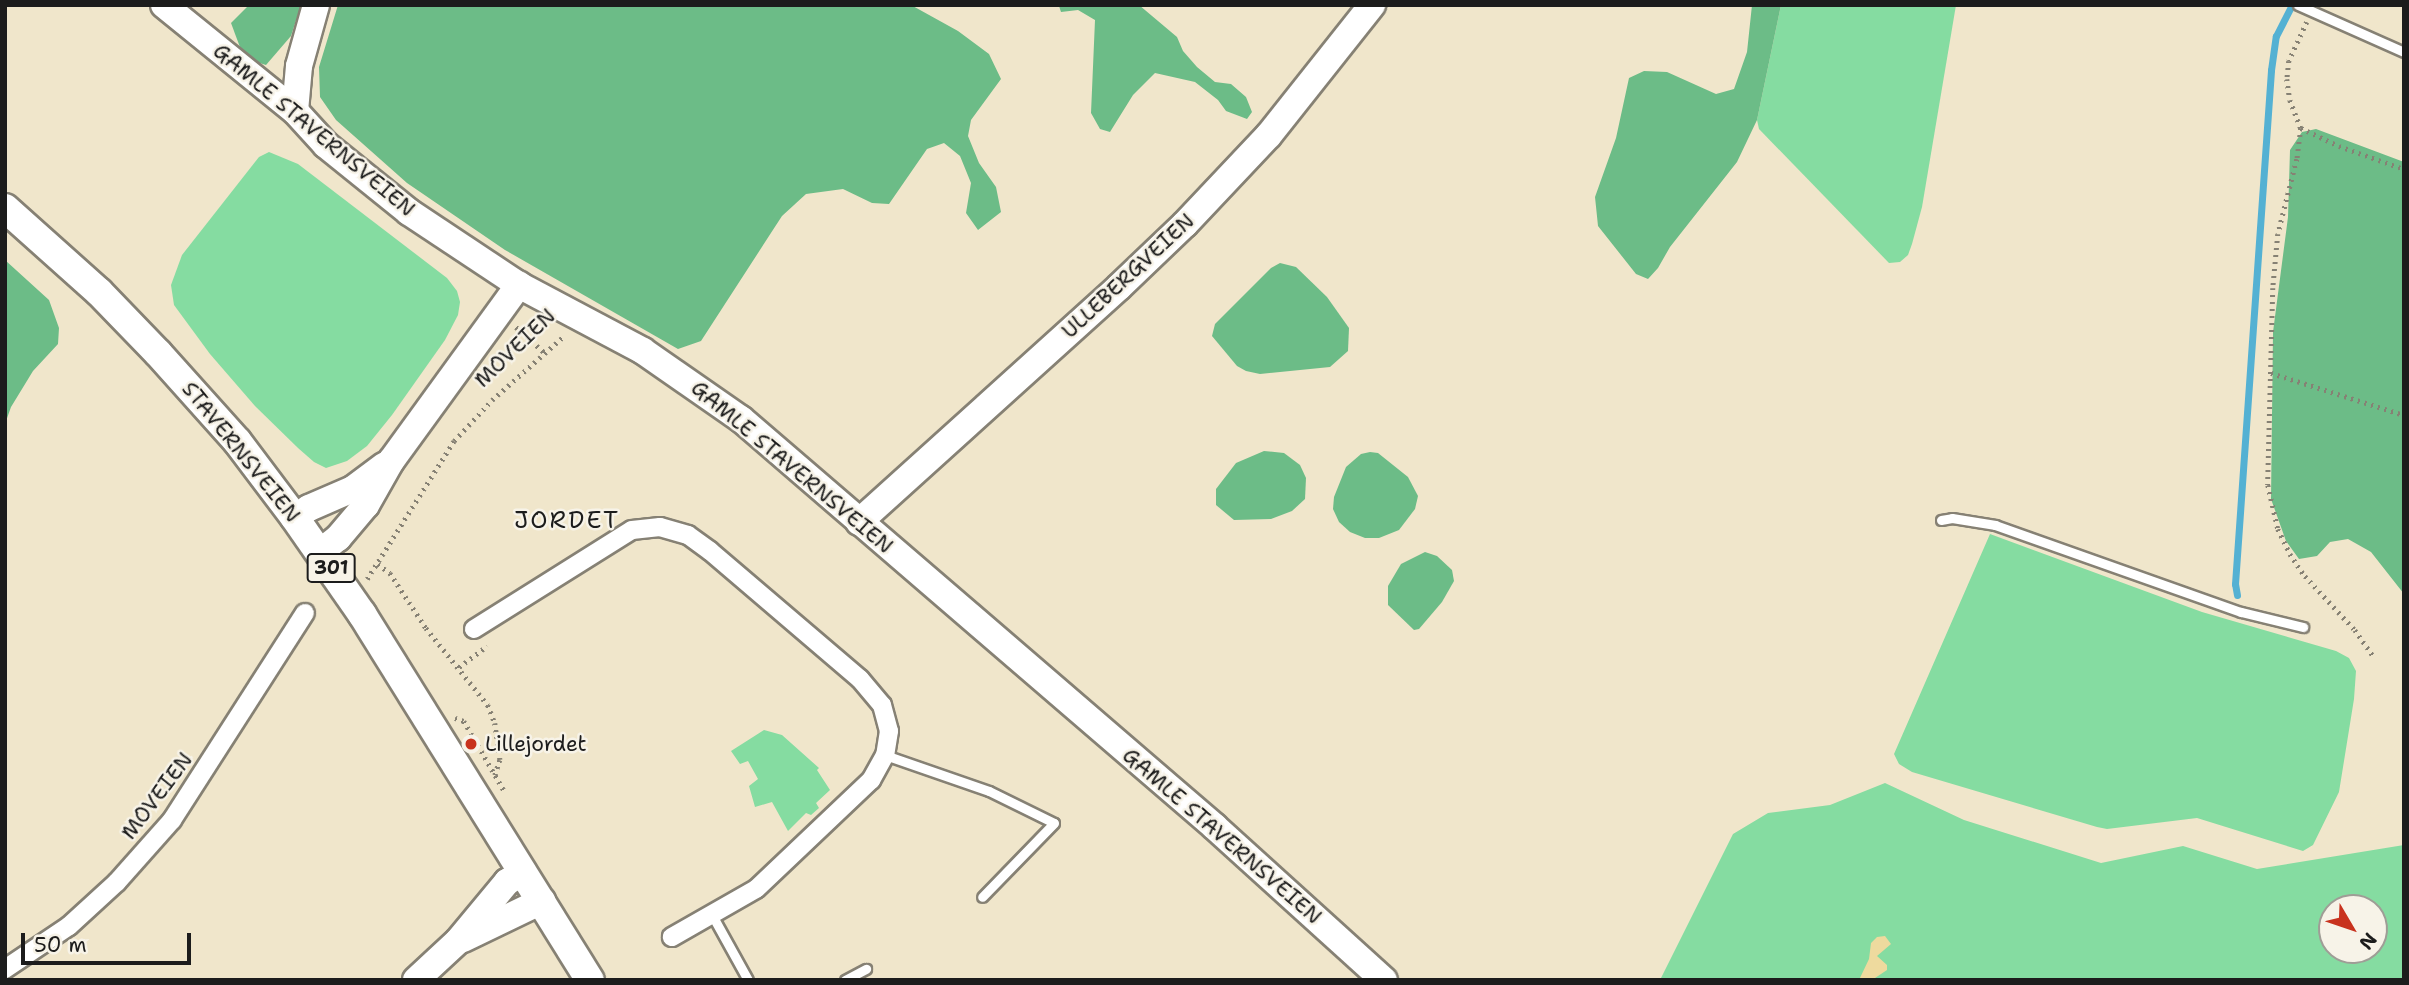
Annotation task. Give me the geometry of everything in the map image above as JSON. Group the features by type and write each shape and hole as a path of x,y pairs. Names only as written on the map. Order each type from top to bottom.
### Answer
{"main road":[{"name":"STAVERNSVEIEN","path":"5,208 99,292 158,352 237,442 295,518 320,552 590,980"}],"street":[{"name":"GAMLE STAVERNSVEIEN","path":"164,5 295,111 326,145 409,212 519,285 663,364 741,419 1215,827 1384,980"},
{"path":"295,111 299,66 316,5"},
{"name":"ULLEBERGVEIEN","path":"859,522 1119,287 1194,214 1269,135 1372,5"},
{"path":"320,552 366,505 391,461 519,285"},
{"path":"295,518 309,508 353,489 391,461"},
{"path":"474,629 632,530 660,527 688,535 860,679 882,705 889,731 885,755 871,780 756,889 672,937"},
{"name":"MOVEIEN","path":"5,969 69,926 117,882 172,820 305,613"},
{"path":"416,980 458,941 507,882 523,872"},
{"path":"458,941 542,901"}],"lane":[{"path":"2298,5 2404,52"},
{"path":"1941,520 1952,518 1995,525 2241,612 2303,627"},
{"path":"885,755 989,791 1054,823 982,897"},
{"path":"712,915 748,980"},
{"path":"845,980 866,969"}],"path":[{"path":"2312,12 2289,61 2287,79 2290,100 2301,128 2297,159 2278,234 2268,485 2278,529 2305,576 2342,614 2373,656"},
{"path":"2301,128 2339,146 2404,169"},
{"name":"MOVEIEN","path":"362,584 378,564 384,547 453,441 492,400 546,354 579,316"},
{"path":"507,320 546,354"},
{"path":"2271,373 2404,415"},
{"path":"378,564 390,573 419,618 488,705 495,723 500,760 495,775"}],"green space":[{"path":"249,5 301,5 291,36 266,65 244,58 231,23"},
{"path":"338,5 911,5 958,31 989,54 1001,79 971,120 968,136 979,163 996,187 1001,212 978,230 966,213 971,183 960,156 944,143 927,149 889,204 872,203 843,189 806,194 782,216 701,341 678,349 505,250 407,183 336,120 320,97 319,67"},
{"path":"1139,5 1177,37 1183,51 1197,67 1215,82 1231,84 1246,97 1252,112 1247,119 1226,111 1218,100 1195,82 1155,73 1133,95 1110,132 1100,129 1091,113 1095,20 1078,10 1061,12 1059,6"},
{"path":"1752,5 1781,5 1757,120 1737,162 1648,279 1636,274 1598,226 1595,197 1616,138 1629,78 1644,71 1667,72 1716,94 1734,89 1747,52"},
{"path":"1781,5 1956,5 1922,207 1908,255 1900,262 1889,263 1759,129 1757,120"},
{"path":"2316,129 2404,162 2404,594 2371,552 2348,539 2330,542 2317,556 2299,559 2286,541 2271,499 2273,332 2288,217 2290,150 2302,132"},
{"path":"269,152 298,164 447,278 457,291 460,302 458,315 445,340 367,446 347,461 326,468 314,462 255,406 210,354 174,305 171,285 182,255 259,157"},
{"path":"5,260 49,300 59,328 58,344 33,371 11,407 5,424"},
{"path":"1280,263 1296,267 1327,297 1349,328 1348,351 1330,367 1260,374 1246,371 1237,366 1212,336 1215,324 1271,268"},
{"path":"1264,451 1284,453 1300,465 1306,478 1305,499 1292,511 1271,519 1234,520 1216,505 1216,489 1236,463"},
{"path":"1378,453 1408,477 1418,496 1415,509 1399,530 1379,538 1365,538 1350,532 1339,522 1333,509 1334,497 1346,467 1361,454"},
{"path":"1990,534 2202,612 2336,651 2349,658 2356,671 2354,699 2339,792 2313,845 2303,851 2197,818 2107,829 1912,772 1899,764 1894,754"},
{"path":"1425,552 1437,556 1452,570 1454,581 1442,602 1419,629 1414,630 1388,605 1388,586 1401,564"},
{"path":"764,730 782,735 819,768 817,770 830,790 816,803 819,808 811,815 806,813 788,831 772,802 755,807 749,786 758,779 748,761 740,764 731,751"},
{"path":"1885,783 1964,820 2101,863 2183,846 2257,869 2404,845 2404,980 1660,980 1733,834 1768,813 1830,805"}],"sand":[{"path":"1885,936 1891,944 1877,956 1887,965 1887,970 1872,980 1859,980 1869,959 1871,943 1877,937"}],"waterway":[{"path":"2237,595 2235,584 2271,70 2276,36 2290,8"}],"place":[{"name":"Lillejordet","path":"471,744"}],"district":[{"name":"JORDET","path":"567,521"}]}
